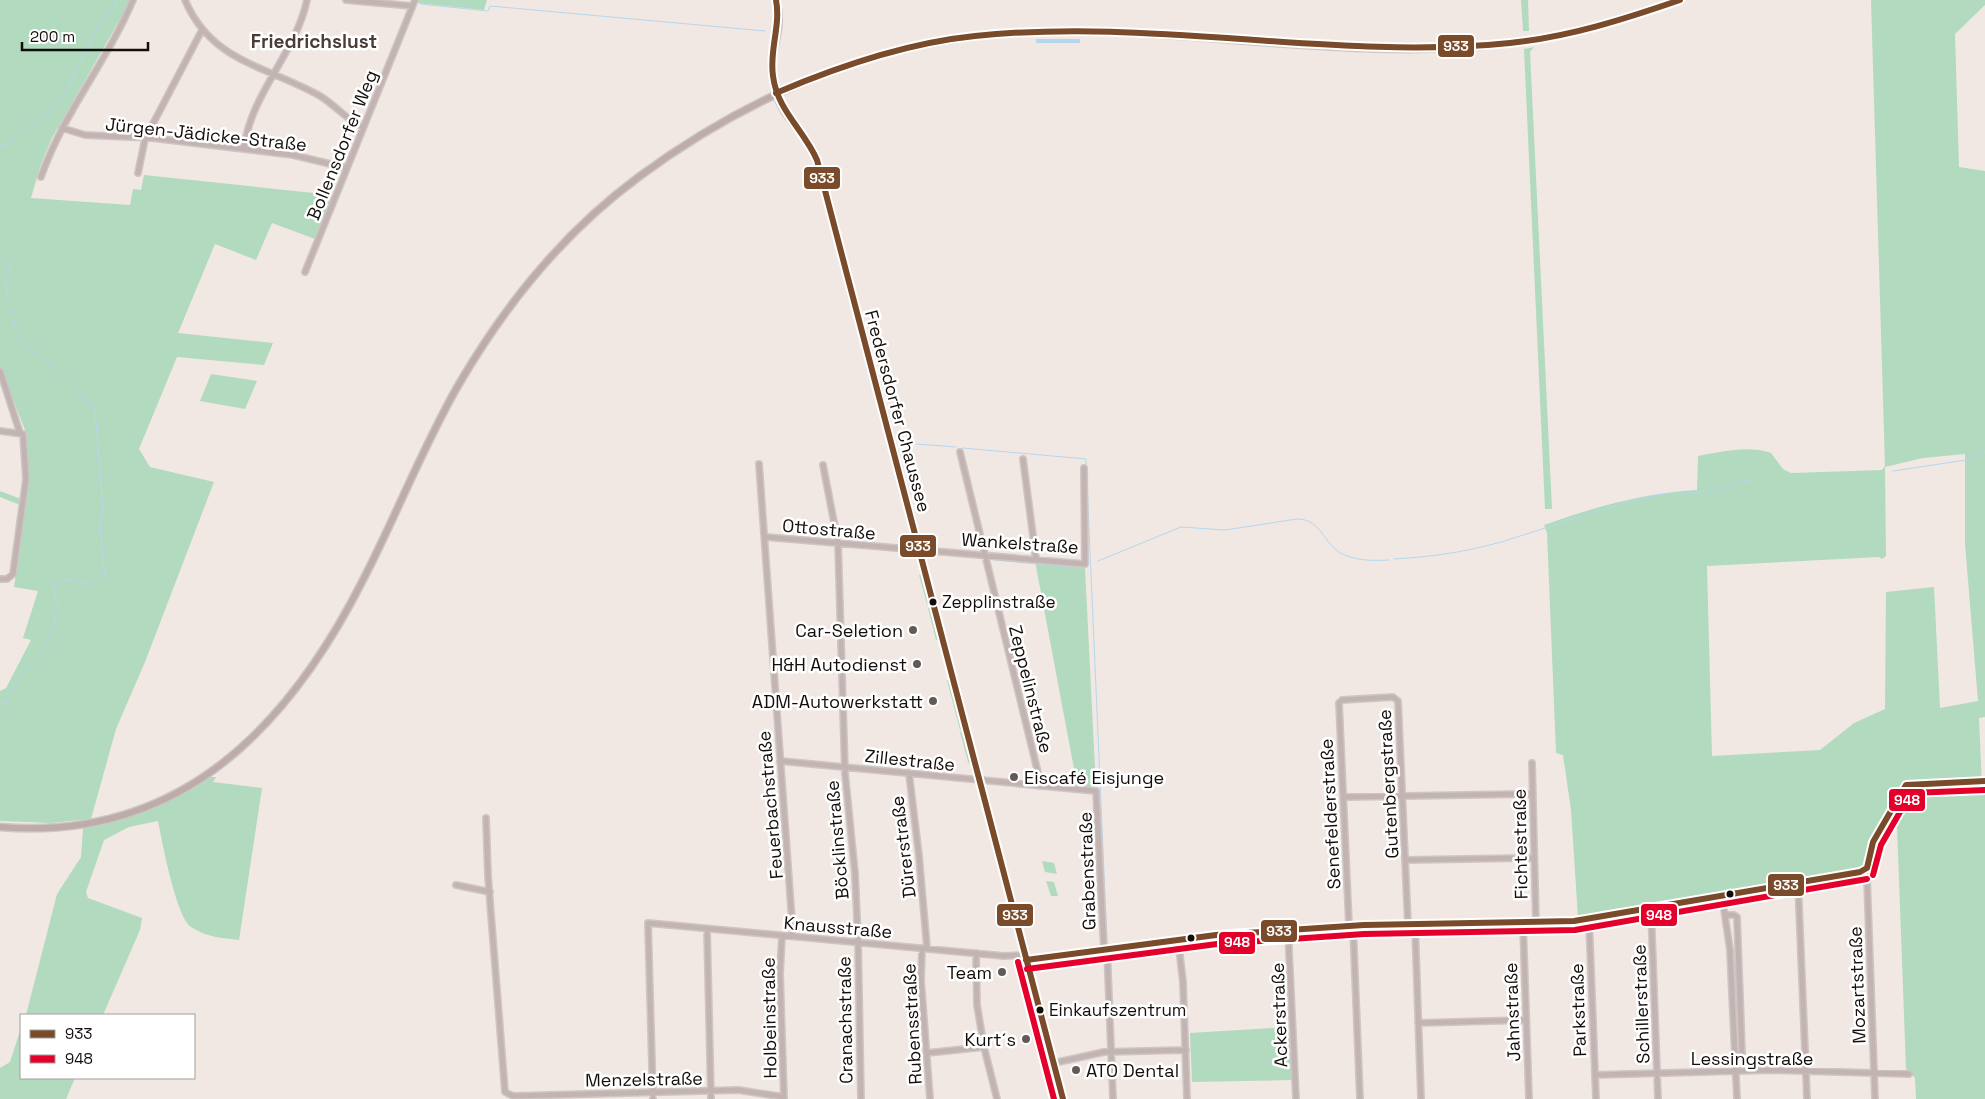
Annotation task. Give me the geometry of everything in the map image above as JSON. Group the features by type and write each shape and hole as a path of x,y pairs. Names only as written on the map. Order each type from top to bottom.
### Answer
{"main road":[{"name":"Fredersdorfer Chaussee","path":"776,0 779,28 772,69 776,93 782,110 810,142 817,160 1062,1099"},
{"path":"0,827 42,828 87,824 149,807 186,789 220,767 257,733 289,699 309,672 350,605 458,385 501,319 531,280 567,240 634,180 688,141 776,93 867,59 934,43 1020,33 1112,31 1369,48 1447,47 1512,43 1614,23 1680,0"}],"street":[{"path":"41,177 62,128 121,25 133,0"},
{"path":"185,0 202,30 229,53 318,95 363,127"},
{"path":"244,149 254,113 273,74 298,31 307,0"},
{"path":"346,0 412,6"},
{"name":"Bollensdorfer Weg","path":"305,272 415,0"},
{"path":"138,174 145,139 202,30"},
{"name":"Jürgen-Jädicke-Straße","path":"62,128 85,135 244,149 318,160 347,168"},
{"path":"0,371 21,433 26,479 13,574 10,578 0,579"},
{"path":"0,431 21,433"},
{"name":"Zeppelinstraße","path":"960,452 1039,777 1039,786"},
{"path":"1023,459 1036,559"},
{"name":"Feuerbachstraße","path":"759,464 766,537 793,935"},
{"name":"Böcklinstraße","path":"823,464 838,543 846,767 858,941"},
{"name":"Wankelstraße","path":"919,549 1085,564 1084,468"},
{"name":"Ottostraße","path":"766,537 919,549"},
{"name":"Gutenbergstraße","path":"1340,701 1397,698 1405,860 1418,1023 1420,1099"},
{"name":"Senefelderstraße","path":"1340,701 1360,1099"},
{"name":"Zillestraße","path":"780,761 1098,792"},
{"name":"Fichtestraße","path":"1532,764 1536,924"},
{"name":"Dürerstraße","path":"909,773 919,856 924,948"},
{"path":"1865,870 1868,865 1873,842 1906,784 1985,781"},
{"name":"Grabenstraße","path":"1098,792 1113,1099"},
{"path":"1344,798 1403,795 1533,794"},
{"path":"456,886 490,892 486,818"},
{"path":"1405,860 1534,858"},
{"name":"Knausstraße","path":"653,1092 648,923 1026,957 1178,939 1288,930 1351,926 1536,924 1589,919 1865,870"},
{"name":"Mozartstraße","path":"1865,870 1867,879 1875,1099"},
{"path":"1798,882 1807,1099"},
{"name":"Menzelstraße","path":"490,892 505,1092 513,1096 744,1090 784,1098"},
{"path":"1722,896 1730,950 1737,1099"},
{"name":"Schillerstraße","path":"1651,908 1658,1099"},
{"path":"1725,915 1734,915 1737,918 1742,1054 1736,1059"},
{"name":"Parkstraße","path":"1589,919 1596,1099"},
{"name":"Jahnstraße","path":"1523,924 1529,1099"},
{"path":"707,929 711,1099"},
{"name":"Ackerstraße","path":"1288,930 1296,1099"},
{"name":"Holbeinstraße","path":"782,936 780,984 784,1098"},
{"path":"1178,939 1186,1050 1187,1099"},
{"name":"Cranachstraße","path":"858,941 861,1099"},
{"name":"Rubensstraße","path":"924,948 921,980 930,1099"},
{"path":"976,953 977,1004 984,1047 997,1099"},
{"path":"1418,1023 1526,1020"},
{"path":"927,1054 984,1047"},
{"path":"1054,1063 1111,1052 1186,1050"},
{"name":"Lessingstraße","path":"1595,1075 1736,1070 1909,1074"},
{"path":"653,1092 653,1099"}],"green space":[{"path":"0,0 131,0 52,138 41,164 31,198 130,205 133,189 141,190 144,175 333,195 315,239 272,223 256,260 215,244 178,333 273,343 264,365 177,357 139,449 150,467 214,482 145,662 116,729 91,819 50,823 0,821 0,691 6,688 31,640 23,638 38,591 14,587 29,479 25,430 0,366"},
{"path":"418,0 487,0 484,10 417,3"},
{"path":"1521,0 1528,0 1529,31 1523,31"},
{"path":"1871,0 1985,0 1985,5 1955,34 1959,167 1985,171 1985,717 1979,718 1982,786 1985,786 1985,1099 1916,1099 1915,1078 1906,1069 1897,826 1872,838 1866,867 1578,918 1571,810 1563,755 1556,753 1547,533 1544,525 1619,502 1658,494 1697,490 1698,456 1744,449 1762,451 1771,453 1783,469 1791,473 1882,470 1885,466","holes":["1965,454 1965,544 1978,701 1940,708 1934,587 1886,592 1885,709 1854,723 1820,750 1712,756 1707,566 1879,557 1882,559 1886,556 1885,467 1923,458"]},
{"path":"1534,47 1530,52 1552,509 1545,509 1524,49"},
{"path":"211,374 257,381 245,409 200,401"},
{"path":"0,491 21,499 20,505 0,497"},
{"path":"1035,561 1085,568 1096,788 1074,786 1075,774"},
{"path":"924,574 930,602 927,604 919,575"},
{"path":"928,608 932,608 941,639 936,640"},
{"path":"947,680 952,681 964,729 960,730"},
{"path":"964,731 973,767 968,762 960,732"},
{"path":"209,777 216,777 213,782 262,788 239,940 208,935 191,927 185,920 175,894 158,821 129,827 104,840 86,892 88,898 142,918 140,930 103,1014 26,1014 57,894 81,857 83,828 151,809"},
{"path":"1042,861 1054,863 1057,874 1045,872"},
{"path":"1046,881 1054,882 1058,896 1051,896"},
{"path":"1290,1027 1292,1080 1192,1082 1190,1033"},
{"path":"20,1031 20,1079 75,1079 66,1099 0,1099 0,1068 10,1062"}],"water":[{"path":"1036,39 1080,39 1080,43 1036,43"}],"waterway":[{"path":"0,146 9,143 49,112 66,92 93,35 114,8 117,0"},
{"path":"420,4 488,11 490,6 765,31"},
{"path":"0,255 7,262 9,269 6,285 9,300"},
{"path":"0,704 8,702 10,693 15,685 48,642 55,622 55,583 70,579 86,584 105,577 100,526 103,510 95,409 57,372 20,340 16,332 12,308"},
{"path":"903,443 956,447"},
{"path":"963,448 1086,459 1107,941"},
{"path":"1893,471 1966,460 1985,451"},
{"path":"1394,559 1425,557 1472,549 1502,542 1634,500 1667,494 1715,490 1751,480"},
{"path":"1098,561 1181,527 1225,530 1297,519 1315,525 1335,549 1347,556 1368,560 1389,560"},
{"path":"994,560 1082,568"}],"transit line":[{"name":"933","path":"776,0 777,19 772,57 776,88 785,110 812,149 817,160 1063,1099"},
{"name":"933","path":"776,93 873,57 924,44 975,36 1042,32 1109,32 1376,47 1443,47 1510,43 1575,32 1680,0"},
{"name":"933","path":"1026,960 1216,935 1364,925 1574,921 1860,872 1867,868 1873,842 1906,785 1985,781"},
{"name":"948","path":"1873,875 1881,845 1911,793 1985,790"},
{"name":"948","path":"1027,969 1217,944 1364,934 1575,930 1867,879"},
{"name":"948","path":"1018,962 1054,1099"}],"place":[{"name":"Zepplinstraße","path":"933,602"},
{"name":"Car-Seletion","path":"913,630"},
{"name":"H&H Autodienst","path":"917,664"},
{"name":"ADM-Autowerkstatt","path":"933,701"},
{"name":"Eiscafé Eisjunge","path":"1014,777"},
{"name":"Team","path":"1002,972"},
{"name":"Einkaufszentrum","path":"1040,1010"},
{"name":"Kurt´s","path":"1026,1039"},
{"name":"ATO Dental","path":"1076,1070"}],"district":[{"name":"Friedrichslust","path":"314,41"}]}
